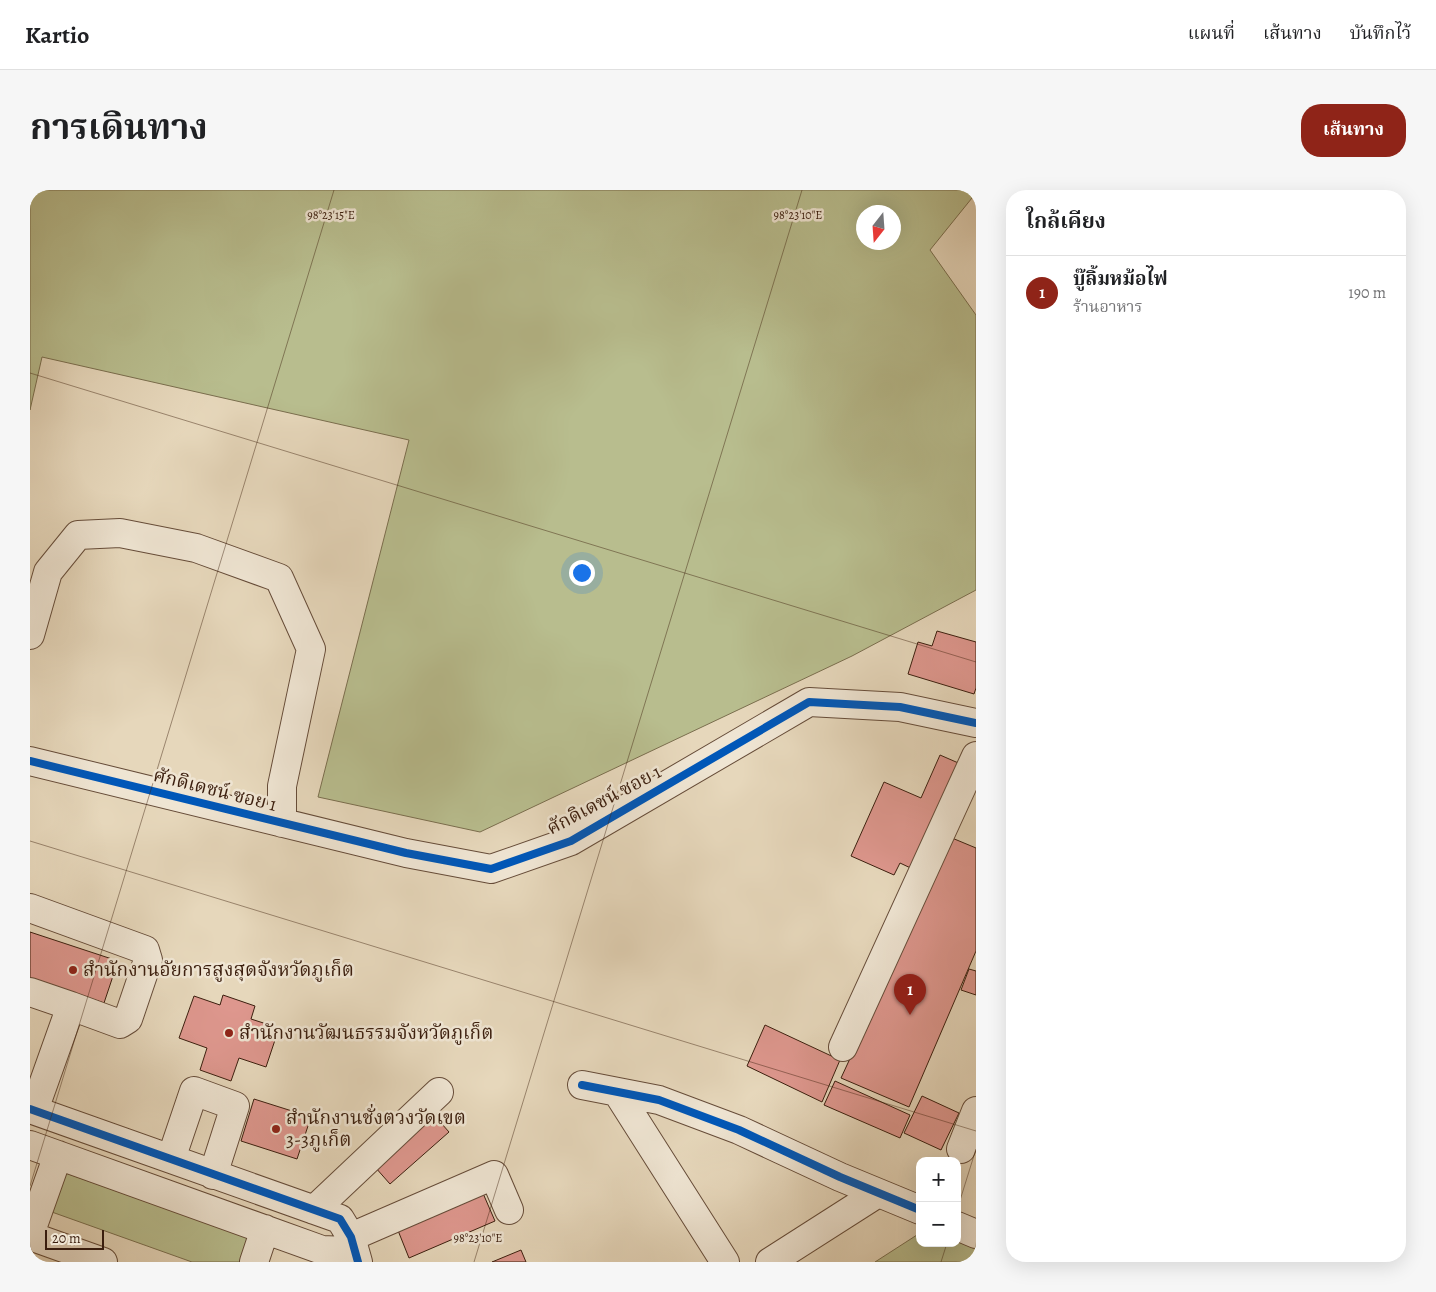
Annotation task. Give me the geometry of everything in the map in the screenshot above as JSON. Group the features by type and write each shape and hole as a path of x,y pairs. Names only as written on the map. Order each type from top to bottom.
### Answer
{"street":[{"path":"30,635 48,572 78,535 120,533 196,548 278,578 311,649 282,786 282,823"},
{"name":"ศักดิเดชน์ ซอย 1","path":"30,761 406,853 491,869 570,841 809,702 900,707 976,723"},
{"path":"843,1047 976,756"},
{"path":"30,908 146,950 148,960 128,1019 120,1024 30,992"},
{"path":"71,1006 32,1109 340,1219 354,1248"},
{"path":"582,1085 659,1100 739,1130 916,1208"},
{"path":"171,1159 194,1091 236,1106 213,1175"},
{"path":"314,1210 439,1092"},
{"path":"617,1092 725,1262"},
{"path":"961,1149 976,1111"},
{"path":"113,1174 125,1143"},
{"path":"30,1144 322,1250 347,1251 354,1248 494,1176 509,1210"},
{"path":"58,1155 30,1235 103,1262"},
{"path":"254,1262 266,1193"},
{"path":"770,1262 878,1193"},
{"path":"961,1228 976,1234"}],"green space":[{"path":"30,190 976,190 976,193 930,250 976,315 976,590 852,656 480,832 318,797 409,440 42,357 30,410"},
{"path":"63,1172 249,1238 240,1262 192,1262 49,1211"},
{"path":"916,1236 916,1247 961,1247 961,1237 976,1243 976,1262 875,1262"}],"building":[{"path":"937,631 976,642 976,688 974,694 908,674 918,642 932,646"},
{"path":"940,755 963,765 917,871 900,863 894,875 851,856 884,782 921,798"},
{"path":"952,838 976,848 976,951 909,1107 841,1078"},
{"name":"สำนักงานอัยการสูงสุดจังหวัดภูเก็ต","path":"30,932 118,961 104,1003 30,978"},
{"path":"969,969 976,971 976,995 961,990"},
{"name":"สำนักงานวัฒนธรรมจังหวัดภูเก็ต","path":"223,995 255,1006 251,1019 279,1028 266,1067 239,1058 231,1081 200,1070 207,1048 179,1038 194,996 220,1005"},
{"path":"765,1025 840,1060 822,1102 747,1066"},
{"path":"835,1081 910,1115 900,1138 824,1105"},
{"path":"922,1096 959,1113 941,1150 904,1133"},
{"name":"สำนักงานชั่งตวงวัดเขต 3-3ภูเก็ต","path":"254,1099 311,1117 297,1159 241,1141"},
{"path":"434,1115 449,1132 390,1184 375,1167"},
{"path":"482,1191 495,1221 409,1258 397,1228"},
{"path":"521,1250 526,1262 492,1262"}],"cycle path":[{"path":"30,761 406,853 491,869 571,841 809,702 900,707 976,723"},
{"path":"582,1085 659,1100 739,1130 840,1177 916,1208"},
{"path":"30,1109 340,1219 351,1237 358,1262"}],"place":[{"name":"สำนักงานอัยการสูงสุดจังหวัดภูเก็ต","path":"73,970"},
{"name":"บู๊ลิ้มหม้อไฟ","path":"910,1015"},
{"name":"สำนักงานวัฒนธรรมจังหวัดภูเก็ต","path":"229,1033"},
{"name":"สำนักงานชั่งตวงวัดเขต 3-3ภูเก็ต","path":"276,1129"}]}
